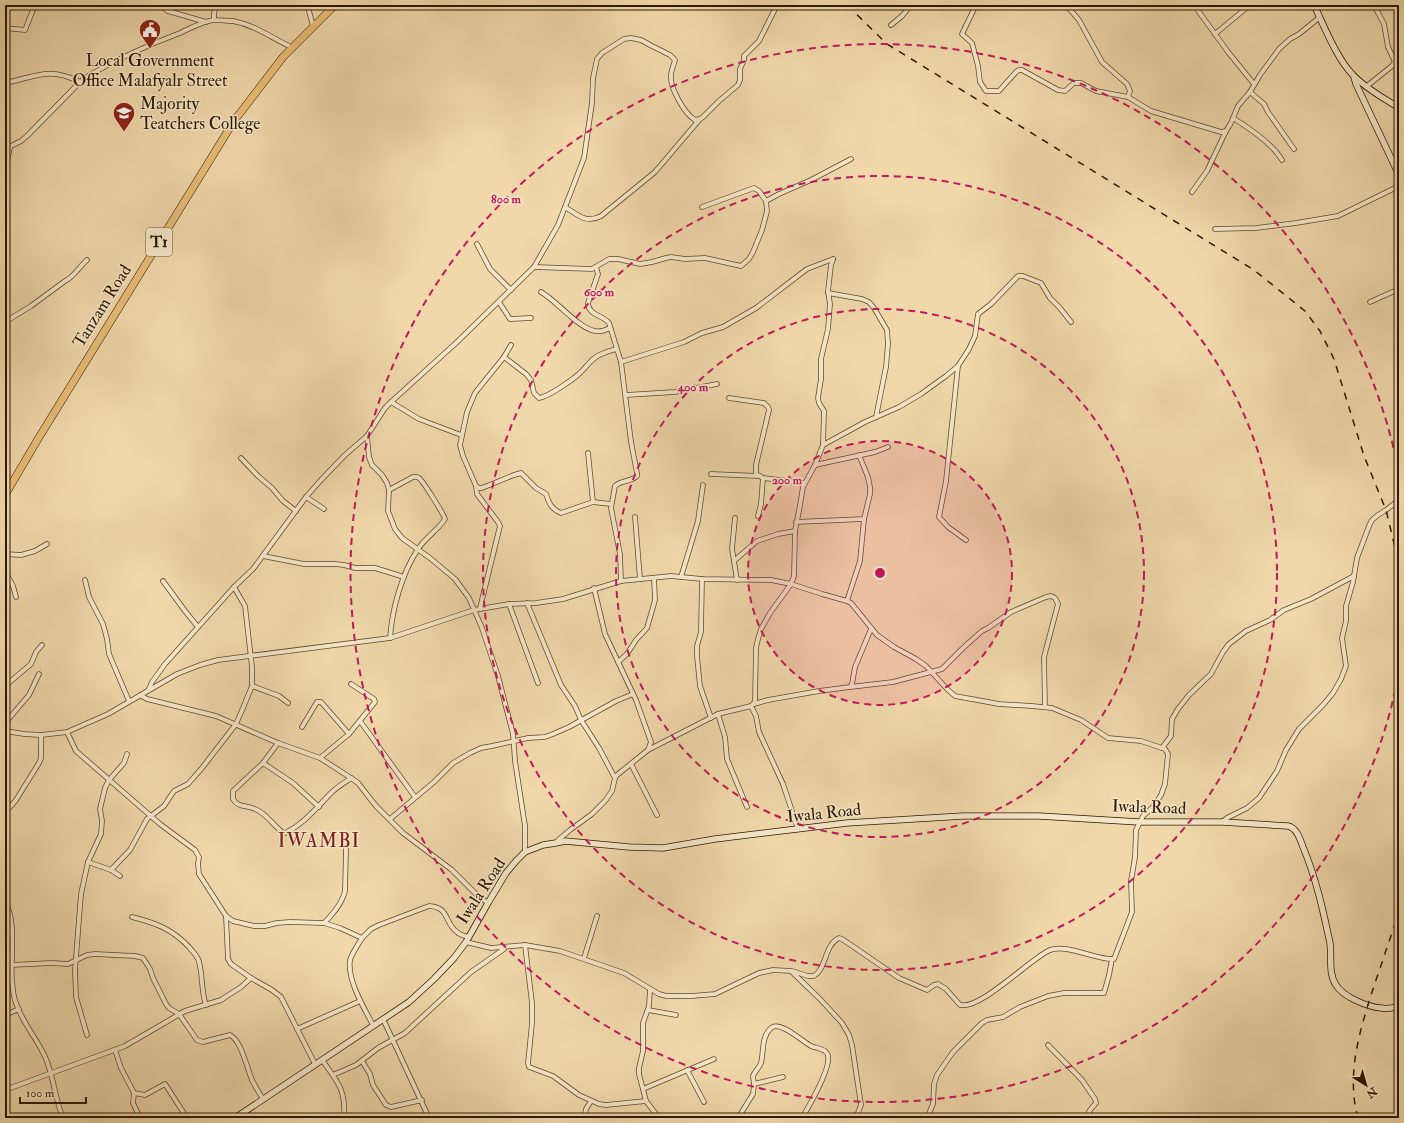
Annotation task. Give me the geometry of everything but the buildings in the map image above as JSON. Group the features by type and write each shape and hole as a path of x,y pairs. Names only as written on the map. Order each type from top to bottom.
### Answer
{"highway":[{"name":"Tanzam Road","path":"5,495 234,121 292,47 335,5"}],"street":[{"path":"5,28 25,30 35,5"},
{"path":"57,5 81,5"},
{"path":"159,5 168,11 207,22"},
{"path":"168,11 172,5"},
{"path":"214,20 216,5"},
{"path":"309,5 313,26"},
{"path":"565,208 588,220 595,219 601,216 655,172 700,119 738,84 740,80 740,68 744,60 744,56 759,41 777,5"},
{"path":"890,25 902,16 911,5"},
{"path":"976,5 962,34 972,43 978,66 980,82 986,91 991,92 1000,89 1019,70 1026,71 1058,90 1066,90 1072,84 1079,83 1096,91 1128,97 1151,111 1218,132 1226,132"},
{"path":"1066,5 1078,20 1102,62 1127,84 1130,91 1128,97"},
{"path":"1194,5 1228,52 1254,84"},
{"path":"1215,34 1250,5"},
{"path":"1314,5 1341,59 1354,77 1399,108"},
{"path":"1367,86 1395,62 1388,47 1384,24 1374,5"},
{"path":"1192,192 1207,171 1234,118 1238,106 1250,92 1267,65 1285,43 1320,17"},
{"path":"5,148 26,136 80,82 93,73 159,41 207,22 214,20 234,22 252,27 263,31 274,39 292,47"},
{"path":"148,691 152,682 165,664 234,587 246,577 264,556 306,497 345,455 367,436 391,402 456,343 534,267 558,225 584,158 592,104 593,78 597,59 602,53 624,39 631,38 641,40 672,56 674,60 671,74 673,88 689,115 695,120 700,119"},
{"path":"5,83 49,73 62,74 80,82"},
{"path":"1354,77 1399,175"},
{"path":"1250,92 1264,104 1294,149"},
{"path":"1234,118 1264,140 1282,160"},
{"path":"5,170 10,146"},
{"path":"766,201 851,159"},
{"path":"1215,229 1256,228 1338,216 1399,186"},
{"path":"534,267 588,269 596,267 609,259 618,259 640,264 671,257 705,258 741,266 749,259 762,230 767,211 766,201 759,191 754,188 702,207"},
{"path":"477,244 490,269 511,290"},
{"path":"621,362 684,342 702,333 723,327 764,302 807,269 833,259 830,269 828,293 830,307 827,338 821,359 821,379 818,398 824,411 823,445 815,465 804,483 795,531 795,573 791,584 770,613 758,639 756,648 756,700 752,705"},
{"path":"5,322 70,279 80,266 87,260"},
{"path":"596,267 598,274 588,307 590,310 606,319 621,362 631,442 637,473 637,476 631,480 615,486 610,504 620,554 621,581"},
{"path":"823,445 839,435 899,407 921,394 958,366 967,353 974,336 978,314 991,304 1018,276 1023,276 1041,283 1050,298 1071,322"},
{"path":"1370,302 1399,289"},
{"path":"541,292 554,300 571,316 587,328 597,331 610,328"},
{"path":"828,293 862,299 869,302 888,333 886,367 876,417"},
{"path":"499,302 510,319 531,318"},
{"path":"480,608 500,526 477,494 476,486 461,450 461,435 466,422 467,412 475,393 504,358 511,345"},
{"path":"504,358 526,374 531,380 534,393 539,398 546,396 572,380 597,356 616,349"},
{"path":"958,366 946,481 939,517 948,527 966,540"},
{"path":"626,394 675,392 717,384"},
{"path":"729,398 768,406 769,410 756,469 756,474 761,477"},
{"path":"391,402 419,419 461,435"},
{"path":"367,436 370,461 385,479 389,490 388,507 392,525 398,534 455,579 469,598 482,628 498,676 514,741 515,761 525,826 525,852"},
{"path":"815,465 888,447"},
{"path":"588,454 593,502"},
{"path":"847,601 860,561 864,519 869,500 870,487 866,471 859,455"},
{"path":"241,458 258,476 270,485 283,502 296,511"},
{"path":"476,486 482,488 514,475 521,474 536,488 546,494 548,503 558,512 565,512 593,502 610,504"},
{"path":"711,474 761,477 804,483"},
{"path":"389,490 413,477 417,477 421,480 445,519 417,549 404,577 392,615 390,638"},
{"path":"758,516 761,504 761,477"},
{"path":"681,577 698,521 703,486"},
{"path":"306,497 324,509"},
{"path":"1222,822 1250,806 1259,798 1277,771 1286,750 1300,728 1323,705 1333,693 1341,679 1346,666 1342,638 1346,621 1346,606 1357,558 1369,526 1378,515 1399,500"},
{"path":"635,518 640,579"},
{"path":"735,518 732,549 736,580"},
{"path":"796,522 864,519"},
{"path":"734,562 757,541 778,534 795,531"},
{"path":"5,554 21,555 35,551 47,544"},
{"path":"264,556 304,564 335,564 355,568 375,568 404,577"},
{"path":"5,571 13,586 16,598"},
{"path":"1162,748 1171,736 1172,720 1178,709 1189,695 1211,674 1229,644 1246,631 1270,620 1284,610 1311,599 1354,576"},
{"path":"5,731 24,734 67,732 108,714 177,674 218,660 390,638 480,608 563,599 594,588 621,581 681,577 702,579 771,580 791,584 847,601 854,606 871,628 885,642 920,662 955,696 999,704 1045,707 1081,720 1108,738 1137,741 1162,748 1167,751 1168,759 1163,792 1157,803 1139,822 1136,830 1135,857 1131,881 1132,912 1116,956 1112,959 1110,975 1104,993 1064,993 1048,996 1020,1007 1003,1017 987,1020 982,1023 953,1052 937,1075 934,1084 933,1104 927,1118"},
{"path":"618,662 627,654 636,640 647,628 655,600 654,578"},
{"path":"702,579 702,632 697,646 697,656 700,686 711,718"},
{"path":"85,580 89,597 103,624 109,654 129,702"},
{"path":"163,581 198,627"},
{"path":"111,870 125,857 147,819 164,806 174,791 191,782 236,724 252,686 253,676 245,606 234,587"},
{"path":"594,588 605,634 633,694 651,739 651,744 648,750"},
{"path":"556,842 592,814 605,801 612,791 615,778 648,750 718,714 768,700 819,691 893,682 942,669 977,635 1011,612 1046,597 1054,597 1058,604 1044,657 1045,707"},
{"path":"527,603 561,685 575,706 581,720 599,748 615,778"},
{"path":"510,604 538,684"},
{"path":"850,687 852,684 855,667 871,628"},
{"path":"5,686 32,662 36,652 42,644"},
{"path":"5,722 29,695 39,674"},
{"path":"320,758 349,734 360,722 375,700 351,684"},
{"path":"252,686 279,696 288,702"},
{"path":"390,819 434,782 453,763 481,748 553,734 616,701 633,694"},
{"path":"140,695 144,698 216,716 278,743 320,758 358,783 376,806 407,837 452,870 477,896 488,903"},
{"path":"302,727 319,701 349,734"},
{"path":"752,705 759,732 783,784 798,829"},
{"path":"718,714 726,744 726,759 747,808"},
{"path":"360,722 415,797"},
{"path":"67,732 75,749 160,824 196,850 199,857 199,874 226,916 233,921 254,926 265,926 277,922 324,923 340,928 362,938"},
{"path":"5,814 16,800 39,763 41,753 41,734"},
{"path":"278,743 263,763 233,791 232,799 242,806 255,808 285,833 295,827 337,788 351,778"},
{"path":"87,1036 76,997 75,961 81,894 88,862 101,834 102,821 100,809 105,788 109,780 121,767 127,754"},
{"path":"263,763 293,782 319,806"},
{"path":"632,764 658,815"},
{"name":"Iwala Road","path":"235,1118 409,1002 454,958 467,940 506,873 525,852 543,845 565,841 629,847 663,848 715,839 862,822 962,816 1048,816 1139,822 1222,822 1291,826 1300,840 1310,864 1318,890 1330,946 1332,972 1334,982 1337,987 1346,994 1368,1006 1381,1008 1399,1006"},
{"path":"324,923 333,914 345,891 346,849"},
{"path":"88,862 111,870 120,876"},
{"path":"5,904 11,915 11,965 15,1000 18,1009 44,1053 51,1073 61,1117"},
{"path":"373,1025 360,1001 352,978 350,962 362,938 371,929 429,906 434,906 441,909 452,927 467,940 491,948 525,945 560,951 624,973 659,994 666,996 715,994 759,973 773,970 792,971 808,976 816,975 820,970 833,942 839,938 842,938 899,978 928,990 934,985 938,984 946,989 958,1003 964,1006 980,1000 1052,949 1066,950 1112,959"},
{"path":"226,916 228,959 234,967 281,997 315,1064"},
{"path":"584,958 597,916"},
{"path":"132,917 159,925 170,931 195,955 199,960 202,993 206,1005"},
{"path":"525,945 532,1004 529,1067 553,1076 579,1095 591,1101 606,1105 646,1101"},
{"path":"333,1075 362,1061 378,1048 405,1032 471,972 506,947"},
{"path":"11,965 52,962 68,964 87,955 95,954 135,956 143,958 150,969 166,1004 169,1008 179,1014 197,1040 200,1042 230,1035 233,1036 242,1050 253,1081 263,1099"},
{"path":"792,971 842,1023 849,1035 852,1045 860,1102 860,1108 856,1118"},
{"path":"5,1090 125,1046 153,1031 179,1014 221,1000 241,987 251,978"},
{"path":"650,989 648,1010 643,1023 643,1051 639,1068 640,1079 644,1088 646,1101 660,1118"},
{"path":"297,1029 360,1001"},
{"path":"5,1014 18,1009"},
{"path":"648,1010 676,1015"},
{"path":"383,1019 422,1100 429,1118"},
{"path":"738,1118 753,1094 754,1084 752,1076 760,1065 766,1036 771,1027 778,1026 784,1028 813,1047 824,1050 828,1055 828,1068 802,1118"},
{"path":"1048,1045 1082,1080 1096,1099 1096,1103 1086,1118"},
{"path":"115,1050 121,1068 134,1093 133,1103 140,1118"},
{"path":"644,1088 714,1059"},
{"path":"322,1060 342,1090 344,1098 344,1118"},
{"path":"362,1061 386,1105 392,1107 422,1100"},
{"path":"687,1070 704,1102"},
{"path":"754,1084 783,1077"},
{"path":"134,1093 145,1095 165,1084 187,1118"},
{"path":"584,1118 586,1109 591,1101"}],"railway":[{"path":"847,5 887,44 1254,270 1305,311 1320,331 1334,359 1364,456 1386,510 1399,564"},
{"path":"1358,1118 1354,1101 1353,1083 1357,1048 1371,996 1399,913"}],"place":[{"name":"Local Government Office Malafyalr Street","path":"150,50"},
{"name":"Majority Teatchers College","path":"124,132"}],"district":[{"name":"IWAMBI","path":"319,841"}]}
